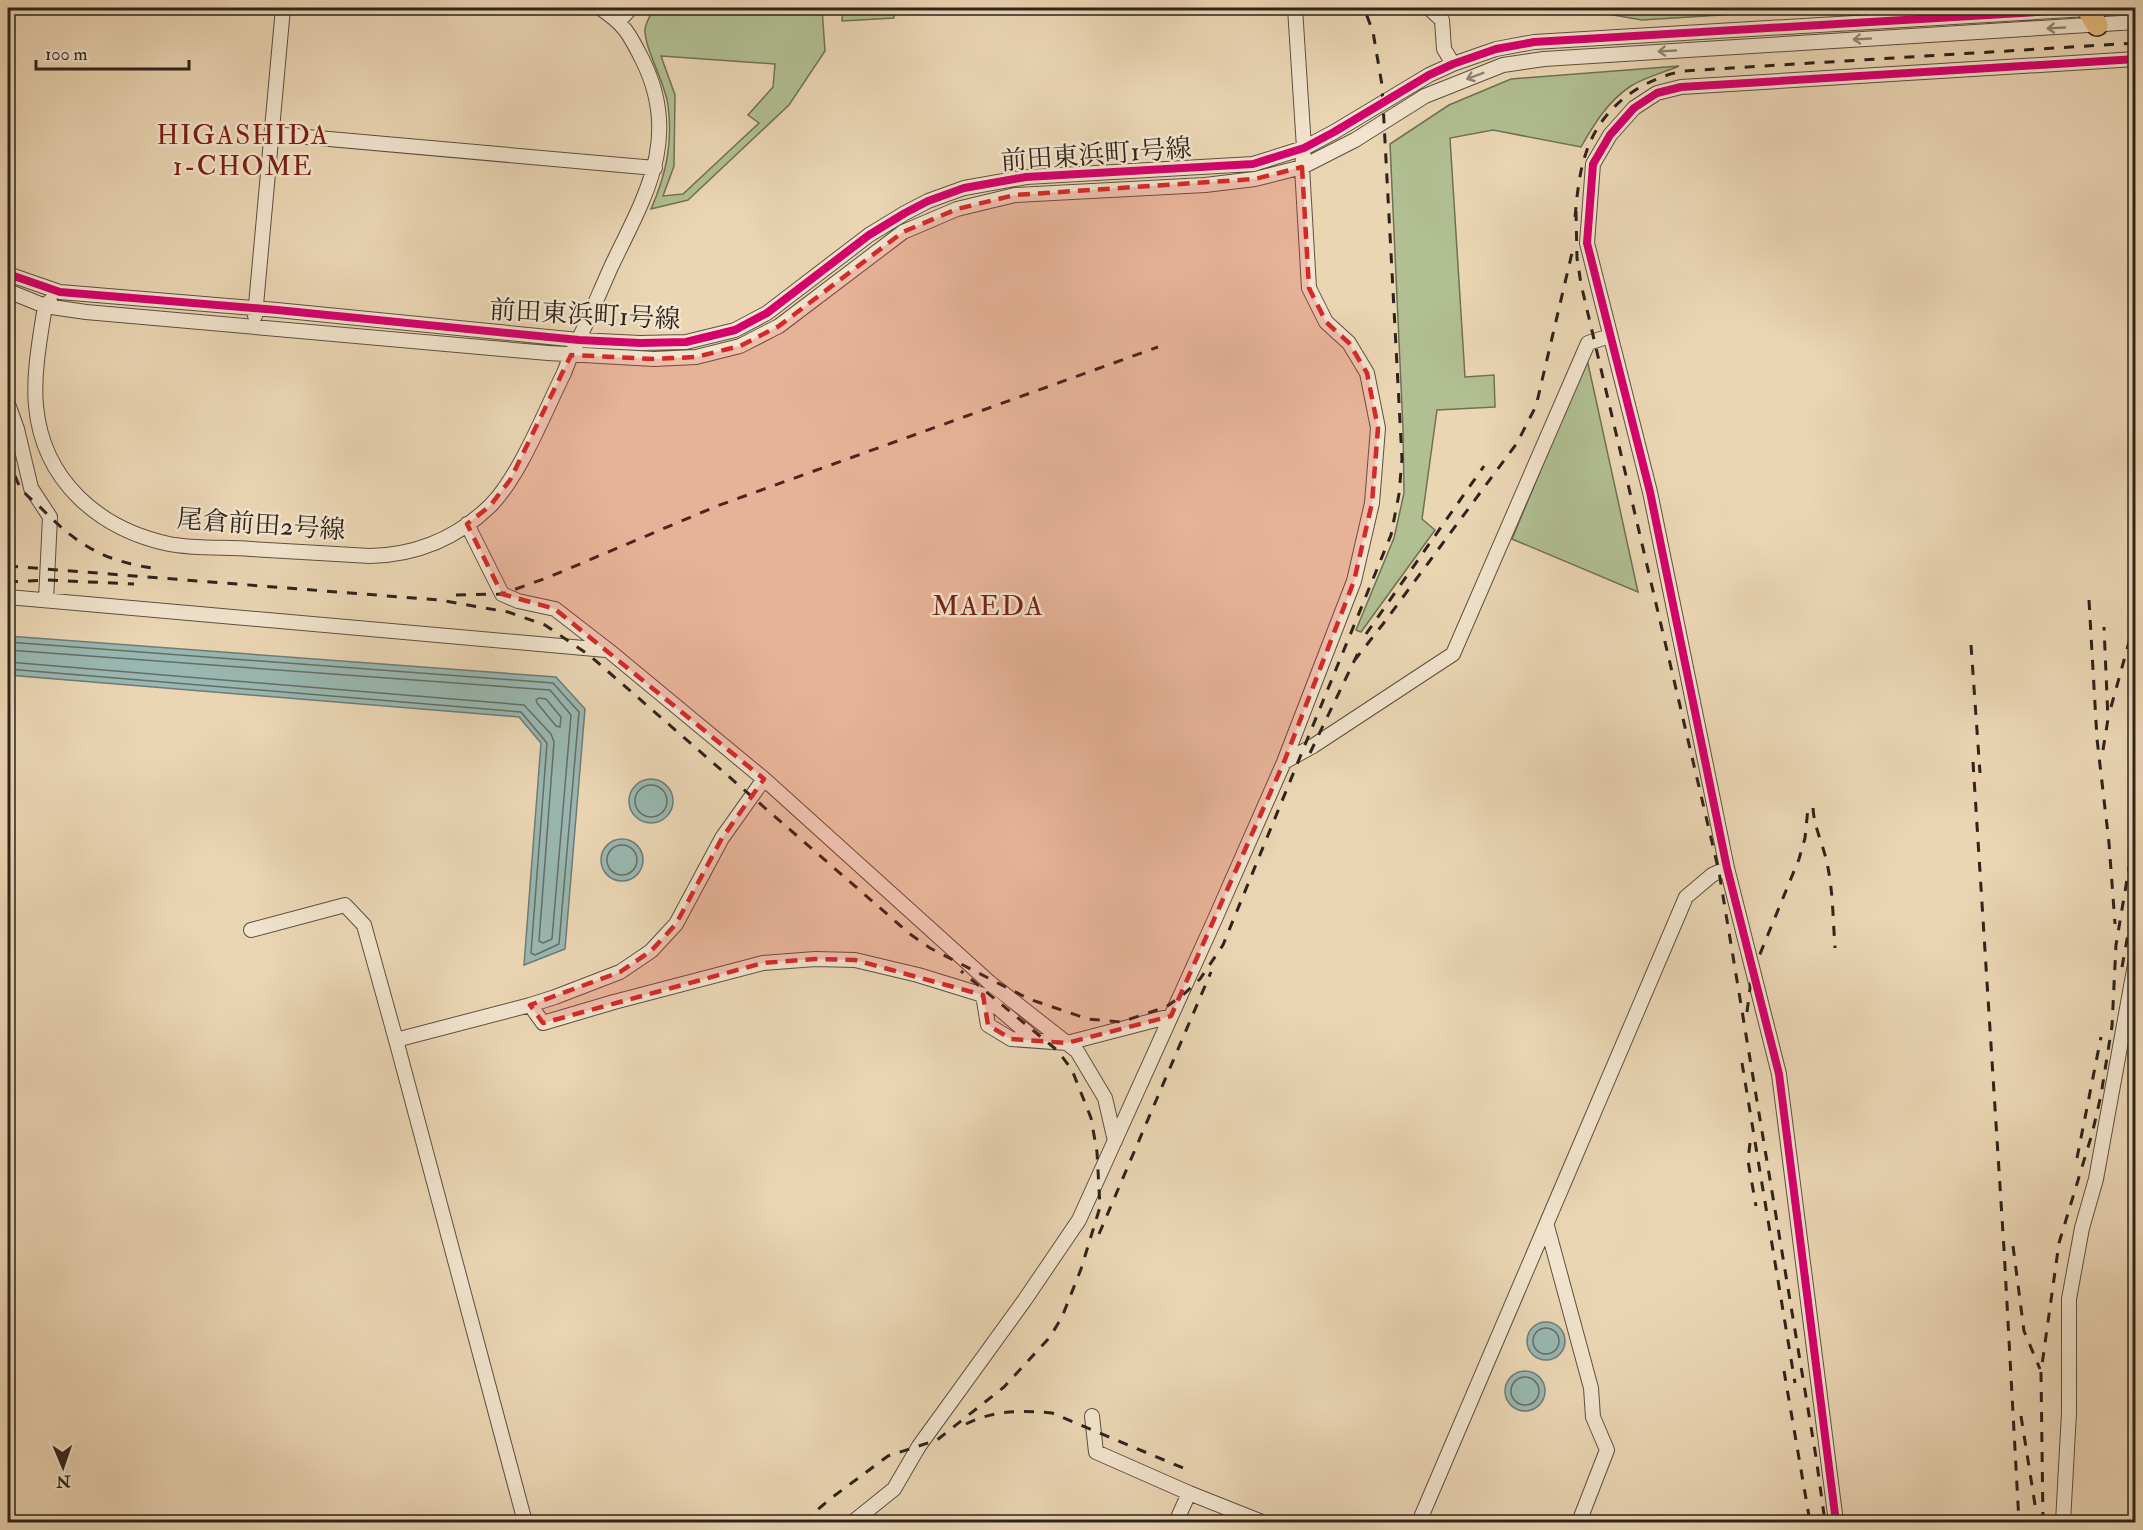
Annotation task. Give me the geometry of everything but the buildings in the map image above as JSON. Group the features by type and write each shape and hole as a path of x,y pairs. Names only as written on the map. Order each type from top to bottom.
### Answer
{"street":[{"path":"255,327 283,8"},
{"path":"600,8 619,21 631,8"},
{"path":"853,1522 894,1489 920,1446 1024,1301 1078,1220 1284,762 1354,581 1372,502 1378,428 1367,373 1349,343 1326,322 1309,288 1302,166 1304,148 1295,8"},
{"path":"1429,8 1442,14 1444,49 1453,64"},
{"name":"前田東浜町1号線","path":"8,291 45,306 98,313 571,355 696,357 740,346 779,326 903,232 957,208 1015,195 1194,185 1255,179 1302,166 1355,140 1425,96 1503,65 1544,59 2136,8"},
{"name":"前田東浜町1号線","path":"8,274 60,292 579,340 640,343 686,342 735,330 767,313 869,235 928,201 964,188 1026,177 1253,164 1304,148 1429,75 1496,49 1534,42 2096,12 2136,22"},
{"name":"尾倉前田2号線","path":"45,306 37,374 36,405 40,432 63,479 82,502 104,519 133,534 171,544 387,556 414,551 441,542 490,506 510,480 564,373 636,217 656,168 660,129 658,103 651,77 631,36 619,21"},
{"path":"1836,1522 1779,1074 1727,868 1650,492 1587,243 1593,164 1610,135 1634,108 1657,93 1682,87 2136,59"},
{"path":"273,134 656,168"},
{"path":"45,306 60,292"},
{"path":"1284,762 1313,746 1453,654 1588,343 1610,336"},
{"path":"8,404 12,430 31,488 50,517 46,600"},
{"path":"467,524 502,594 518,601 555,609 608,650 764,779 980,974 1077,1051 1105,1098 1115,1141"},
{"path":"8,597 608,650"},
{"path":"396,1040 530,1005 620,972 651,951 676,924 722,838 764,779"},
{"path":"1419,1522 1686,897 1712,875 1727,868"},
{"path":"251,930 345,905 364,925 525,1522"},
{"path":"530,1005 543,1023 763,963 815,958 855,960 918,975 982,995 1036,1040"},
{"path":"2062,1522 2069,1413 2069,1299 2082,1228 2096,1179 2136,959"},
{"path":"982,995 988,1025 1011,1039 1067,1043 1171,1016"},
{"path":"1547,1226 1591,1388 1593,1417 1608,1450 1579,1522"},
{"path":"1092,1416 1096,1452 1262,1522"},
{"path":"1176,1522 1189,1493"}],"highlighted area":[{"path":"1302,167 1309,288 1326,322 1349,343 1367,373 1378,428 1372,503 1354,581 1284,762 1171,1016 1067,1043 1011,1039 988,1025 983,995 855,960 815,959 763,963 543,1023 530,1005 620,972 651,951 676,924 722,838 764,779 555,609 502,594 467,524 490,506 510,480 571,355 654,359 696,357 740,346 779,326 903,232 957,209 1015,195 1255,179"}],"green space":[{"path":"654,8 822,8 825,51 789,105 688,200 651,209 661,184 670,132 666,96 646,37 647,21","holes":["661,56 775,64 773,87 748,115 759,123 683,194 663,196 674,166 675,95"]},
{"path":"843,8 893,8 894,18 842,21"},
{"path":"1573,8 1738,8 1737,14 1642,20"},
{"path":"1679,66 1642,80 1623,92 1602,113 1581,147 1493,130 1450,138 1465,377 1494,375 1495,407 1437,410 1422,519 1435,530 1361,632 1356,630 1394,538 1404,493 1390,144 1449,105 1511,79"},
{"path":"1587,359 1638,592 1512,539"}],"water":[{"path":"8,636 556,677 585,709 565,949 524,965 541,743 519,717 8,675"},
{"path":"651,779 660,780 667,785 672,792 672,810 667,817 660,822 651,823 642,822 635,817 630,810 629,801 630,792 635,785 642,780"},
{"path":"622,839 637,845 643,860 637,875 622,881 607,875 601,860 607,845"},
{"path":"1546,1322 1560,1327 1565,1341 1560,1355 1546,1360 1532,1355 1527,1341 1532,1327"},
{"path":"1525,1371 1539,1377 1545,1391 1539,1405 1525,1411 1511,1405 1505,1391 1511,1377"}],"railway":[{"path":"8,566 439,600 508,612 545,625 589,655 910,934 930,948 1029,999 1088,1019 1121,1022 1166,1007 1200,979 1223,945 1391,535 1399,494 1402,459 1382,85 1373,32 1364,8"},
{"path":"1575,217 1584,160 1592,137 1601,123 1623,99 1651,81 1667,75 1683,71 2136,43"},
{"path":"1576,211 1577,258 1581,284 1719,872 1825,1522"},
{"path":"1354,661 1517,443 1536,406 1572,253"},
{"path":"456,595 502,594 549,577 717,506 1158,347"},
{"path":"8,457 22,490 69,534 109,557 159,569"},
{"path":"1366,634 1484,466"},
{"path":"8,582 46,580 134,584"},
{"path":"2089,600 2097,739 2109,843 2115,924"},
{"path":"2111,707 2136,617"},
{"path":"2103,750 2108,719 2104,627"},
{"path":"1971,645 1980,773"},
{"path":"1310,753 1358,653"},
{"path":"1973,762 2019,1522"},
{"path":"1747,1012 1753,965 1760,954 1799,859 1805,838 1808,808"},
{"path":"1813,808 1829,873 1835,948"},
{"path":"2043,1522 2041,1372 2059,1243 2092,1134 2101,1095 2112,1026 2116,945 2136,826"},
{"path":"2122,967 2136,890"},
{"path":"803,1522 888,1456 937,1440 1004,1387 1050,1337 1062,1317 1081,1269 1100,1207 1097,1152 1091,1118 1072,1070 1058,1051 961,971"},
{"path":"1099,1234 1211,972"},
{"path":"2077,1158 2101,1037"},
{"path":"1742,1063 1795,1383"},
{"path":"1750,1143 1748,1161 1756,1206"},
{"path":"2013,1246 2024,1331 2040,1369"},
{"path":"1784,1371 1810,1522"},
{"path":"966,1424 976,1419 1008,1412 1052,1413 1183,1468"},
{"path":"2021,1416 2036,1511"}],"cycle path":[{"path":"8,274 60,292 277,310 579,340 640,343 686,342 735,330 767,313 869,235 928,201 964,188 1026,177 1253,164 1304,148 1429,75 1496,49 1534,42 2136,8"},
{"path":"1836,1522 1779,1074 1727,868 1650,492 1587,243 1593,164 1610,135 1634,108 1657,93 1681,87 2136,59"}],"district":[{"name":"HIGASHIDA 1-CHOME","path":"243,150"},
{"name":"MAEDA","path":"988,605"}]}
